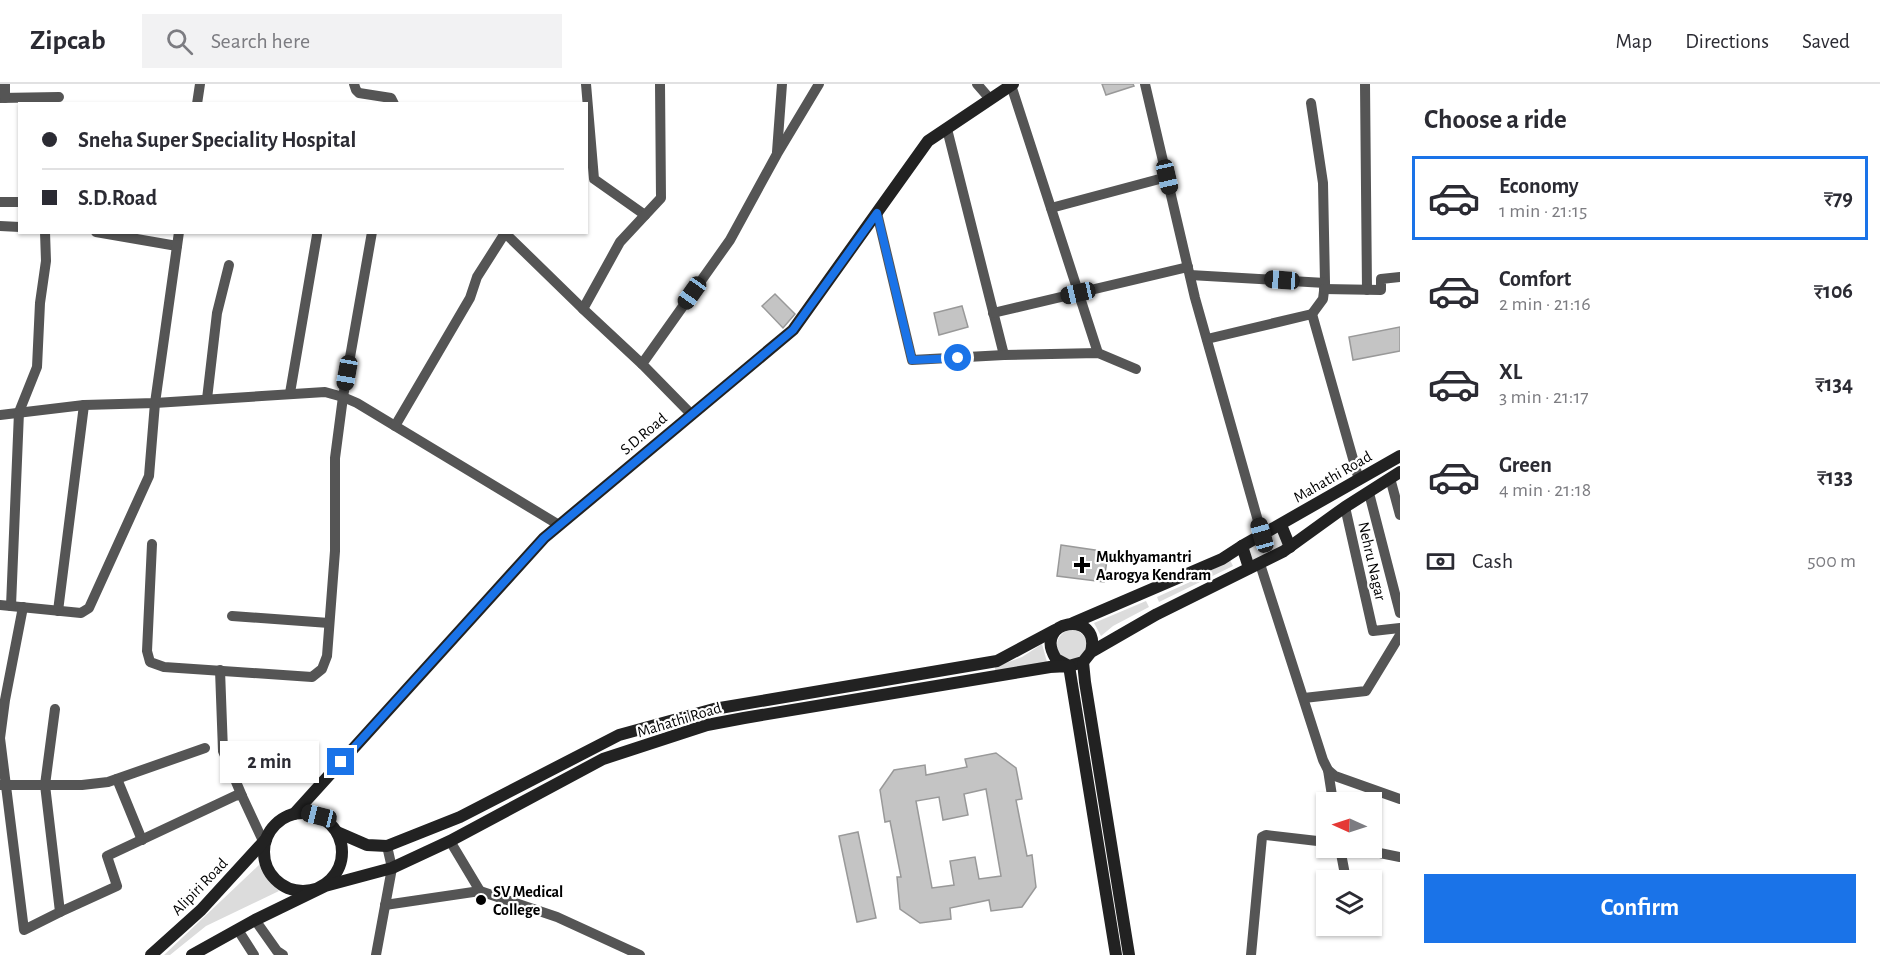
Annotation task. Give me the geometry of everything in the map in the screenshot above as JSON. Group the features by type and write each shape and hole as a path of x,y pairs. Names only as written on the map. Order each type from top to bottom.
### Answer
{"street":[{"path":"5,84 2,98 59,100 60,84"},
{"path":"197,102 200,84"},
{"path":"354,84 359,93 391,98 393,102"},
{"path":"586,84 588,102"},
{"path":"583,309 620,242 661,198 660,84"},
{"path":"777,154 782,84"},
{"path":"642,364 730,240 819,84"},
{"path":"977,84 990,99"},
{"path":"1012,84 1098,353"},
{"name":"S.D.Road","path":"294,814 544,538 793,330 928,141 1012,84"},
{"path":"1145,84 1189,271 1262,535"},
{"path":"1365,84 1367,290"},
{"path":"1207,339 1312,314 1323,299 1323,183 1311,103"},
{"path":"588,108 594,179 645,215"},
{"path":"947,129 1004,355"},
{"path":"1051,208 1167,177"},
{"path":"0,202 18,202"},
{"path":"877,213 912,360 1098,353 1136,369"},
{"path":"0,226 18,227"},
{"path":"45,234 46,261 40,303 37,367 19,412 5,605 81,614 88,608 149,476 155,402 179,234"},
{"path":"108,234 177,246"},
{"path":"152,544 147,651 150,662 164,667 312,677 322,669 327,656 335,551 335,458 343,396 372,234"},
{"path":"395,426 470,298 477,277 504,234"},
{"path":"506,234 692,415"},
{"path":"290,393 317,235"},
{"path":"207,399 218,313 229,265"},
{"path":"993,313 1189,271 1367,290 1381,290 1381,279 1400,277"},
{"path":"1312,314 1359,480"},
{"path":"0,415 84,405 325,392 343,396 560,525"},
{"path":"58,611 84,405"},
{"name":"Mahathi Road","path":"387,846 460,818 619,735 714,709 997,661 1060,626 1073,623 1148,592 1222,559 1400,456"},
{"path":"1395,475 1400,515"},
{"name":"Mahathi Road","path":"325,886 392,868 450,841 603,759 718,723 893,692 1069,666 1157,614 1290,547 1345,507 1395,475"},
{"name":"Nehru Nagar","path":"1369,493 1400,613"},
{"name":"Nehru Nagar","path":"1345,507 1373,631 1400,628"},
{"path":"1281,525 1290,547"},
{"path":"1242,546 1255,566 1304,698 1328,770 1331,792"},
{"path":"1148,592 1157,614"},
{"path":"23,607 0,738 4,785 24,930 117,886 107,856 237,795 242,796"},
{"path":"232,616 329,623"},
{"path":"1073,623 1085,628 1089,633 1092,646 1087,657 1085,682 1130,955"},
{"path":"1055,630 1050,645 1051,652 1056,659 1069,666 1116,955"},
{"path":"1304,698 1366,691 1400,635"},
{"path":"220,670 224,752 242,796 265,839"},
{"path":"55,709 45,785 60,912"},
{"path":"714,709 718,723"},
{"path":"4,785 82,785 117,779 205,748"},
{"path":"1328,770 1335,776 1375,792"},
{"path":"117,779 142,840"},
{"path":"1382,793 1400,792"},
{"path":"1382,794 1400,799"},
{"path":"192,955 255,920 325,886 340,868 343,856 342,843 329,822 307,813 294,814 278,823 265,839 265,861 270,873 288,889 300,892 312,891 325,886"},
{"path":"337,832 367,845 387,846 392,868 376,955"},
{"path":"1251,955 1262,837 1266,835 1316,842"},
{"name":"Alipiri Road","path":"151,955 201,910 265,839"},
{"path":"450,841 480,891"},
{"path":"1382,853 1400,857"},
{"path":"385,905 480,891 557,917 640,955"},
{"path":"255,920 277,951 283,955"},
{"path":"238,930 254,955"}],"shaded area":[{"path":"1278,530 1288,545 1254,562 1245,550"},
{"path":"1230,560 1233,566 1159,602 1157,597"},
{"path":"1146,601 1149,607 1113,626 1101,636 1094,623"},
{"path":"1072,630 1078,631 1086,639 1086,651 1078,659 1072,660 1066,659 1058,651 1057,645 1058,639 1066,631"},
{"path":"1042,644 1047,662 995,671 995,667 1022,657"},
{"path":"260,864 269,880 279,891 206,926 170,955 164,955"}],"building":[{"path":"1102,84 1133,84 1134,86 1106,95"},
{"path":"775,294 795,314 783,328 762,306"},
{"path":"962,306 968,327 939,335 934,313"},
{"path":"1400,327 1400,351 1353,360 1349,337"},
{"path":"1061,545 1108,552 1104,582 1057,576"},
{"path":"996,753 1016,768 1022,799 1016,800 1027,856 1032,855 1036,887 1022,907 991,911 989,900 950,908 951,919 920,923 900,909 897,877 901,877 890,821 885,822 880,790 894,770 925,765 926,775 967,767 965,759","holes":["986,789 1001,876 979,879 975,857 950,861 954,885 932,888 916,801 939,797 943,820 968,815 964,794"]},
{"path":"858,832 876,918 857,922 839,836"}],"place":[{"name":"Mukhyamantri Aarogya Kendram","path":"1082,565"},
{"name":"SV Medical College","path":"481,900"}],"route":[{"path":"341,762 544,538 793,330 877,213 912,360 958,358"}]}
